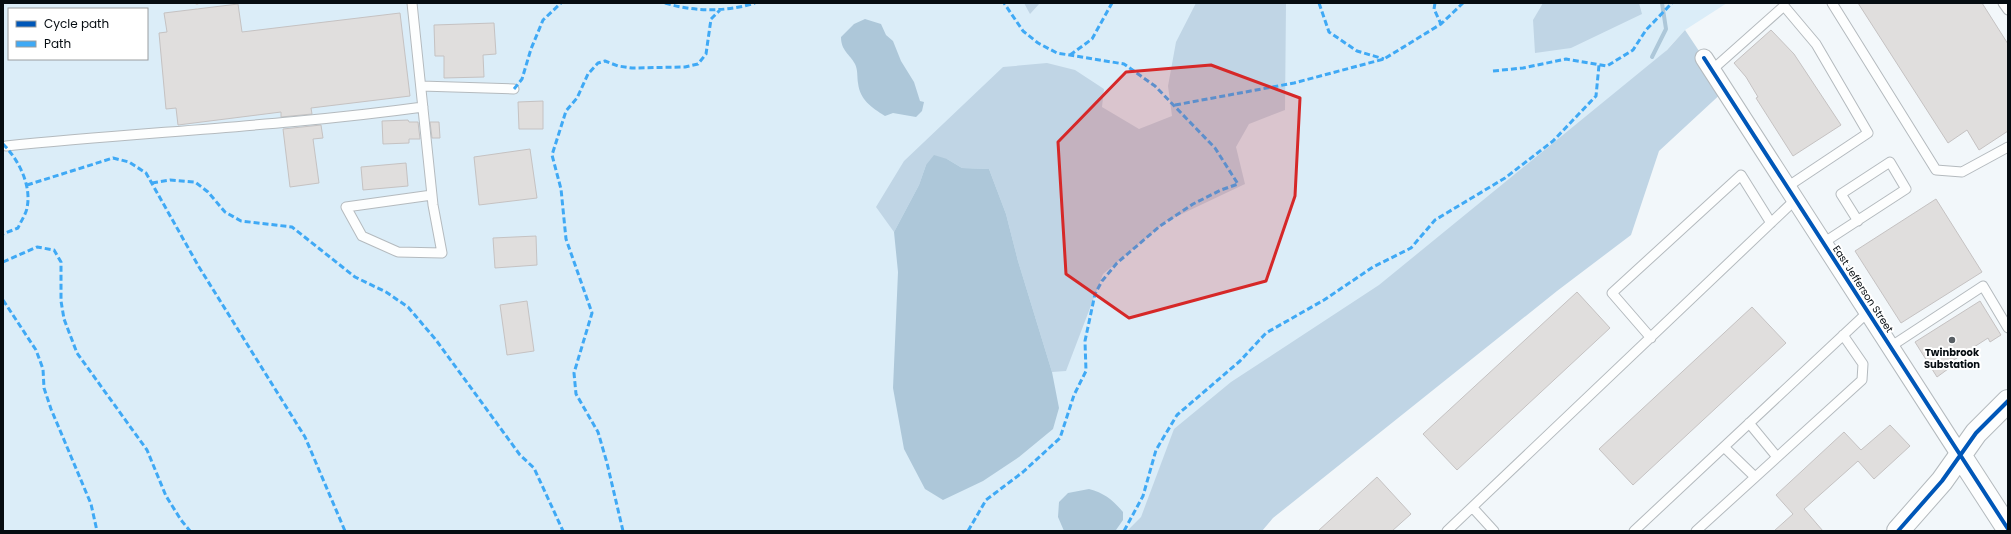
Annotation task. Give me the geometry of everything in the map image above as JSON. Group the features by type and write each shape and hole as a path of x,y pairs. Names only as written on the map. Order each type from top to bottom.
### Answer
{"street":[{"name":"East Jefferson Street","path":"1708,64 2008,529"},
{"path":"1898,531 1942,481 1976,433 2008,401"}],"lane":[{"path":"412,3 432,195 442,253 398,252 362,236 346,207 432,195"},
{"path":"1832,3 1936,170 1962,172 2008,147"},
{"path":"2003,3 2008,10"},
{"path":"1447,531 1473,508 1771,223 1791,193 1868,132 1816,44 1784,6 1708,64"},
{"path":"421,86 514,89"},
{"path":"6,146 296,122 423,107"},
{"path":"1823,243 1858,221 1906,189 1890,162 1841,194 1858,221"},
{"path":"1651,338 1612,293 1741,175 1771,223"},
{"path":"1890,347 1983,286 2008,328"},
{"path":"1634,531 1868,312"},
{"path":"1696,531 1862,380 1863,364 1843,335"},
{"path":"1749,423 1777,457"},
{"path":"1724,447 1755,477"},
{"path":"1473,508 1494,531"}],"path":[{"path":"197,3 197,9"}],"highlighted area":[{"path":"1211,65 1300,98 1295,196 1266,281 1129,318 1066,274 1058,142 1126,72"}],"shaded area":[{"path":"3,3 1727,3 1685,30 1227,531 3,531"},
{"path":"1024,3 1040,3 1030,14"},
{"path":"1196,3 1286,3 1285,110 1249,124 1236,147 1245,184 1167,221 1103,274 1066,371 1052,372 1018,261 1006,214 989,169 962,168 947,159 926,165 919,185 894,232 876,207 904,161 1003,67 1047,63 1075,70 1104,89 1102,107 1139,129 1172,116 1168,86 1176,42"},
{"path":"1543,3 1639,3 1642,14 1571,48 1535,53 1533,20"},
{"path":"865,19 881,24 886,35 893,41 901,61 914,82 920,101 924,102 922,111 916,117 893,113 885,116 871,106 861,94 856,66 842,46 841,37 854,24"},
{"path":"1685,30 1725,90 1659,151 1631,235 1557,291 1273,518 1262,531 1127,531 1141,517 1174,429 1231,382 1379,285 1667,50"},
{"path":"934,155 947,159 962,168 989,169 1006,214 1018,261 1052,372 1059,408 1053,429 1019,457 983,481 943,500 925,489 904,449 893,388 898,272 894,232 919,185 926,165"},
{"path":"1089,489 1108,498 1123,512 1123,520 1116,530 1064,531 1058,517 1059,502 1068,493"}],"building":[{"path":"1858,3 1982,3 2008,44 2008,131 1979,150 1967,130 1948,143"},
{"path":"238,4 242,32 400,13 410,96 311,108 312,114 281,117 281,112 178,125 176,108 166,109 159,33 167,32 164,13"},
{"path":"494,23 496,54 483,55 484,77 444,78 444,56 435,56 434,25"},
{"path":"1771,30 1794,54 1841,125 1793,156 1756,98 1758,97 1746,77 1734,63"},
{"path":"543,101 543,129 519,129 518,102"},
{"path":"408,120 409,122 418,122 420,139 409,139 409,143 383,144 382,121"},
{"path":"430,122 439,122 440,138 432,138"},
{"path":"321,125 323,138 313,139 319,183 290,187 283,129"},
{"path":"530,149 537,198 479,205 474,157"},
{"path":"406,163 408,186 363,190 361,167"},
{"path":"1936,199 1982,272 1901,323 1855,251"},
{"path":"536,236 537,265 495,268 493,238"},
{"path":"1577,292 1610,328 1457,470 1423,434"},
{"path":"527,301 534,351 507,355 500,305"},
{"name":"Twinbrook Substation","path":"1980,301 2001,335 1990,342 1988,338 1946,365 1948,369 1937,377 1915,342"},
{"path":"1752,307 1786,343 1633,485 1599,449"},
{"path":"1890,425 1910,446 1874,479 1858,461 1804,509 1823,531 1774,531 1793,514 1776,495 1844,432 1861,450"},
{"path":"1377,477 1411,514 1392,531 1318,531"}],"waterway":[{"path":"1652,57 1666,29 1662,3"}],"marked path":[{"path":"514,89 522,79 531,49 543,20 561,3"},
{"path":"665,3 687,8 710,10 733,8 755,3"},
{"path":"968,531 986,500 1023,472 1060,438 1074,395 1086,371 1085,341 1095,294 1102,281 1117,263 1160,226 1193,204 1221,190 1238,184 1215,148 1155,86 1124,64 1057,53 1038,43 1023,31 1004,3"},
{"path":"1070,55 1092,39 1112,3"},
{"path":"1319,3 1329,32 1357,51 1384,59"},
{"path":"1435,3 1434,9 1441,24"},
{"path":"1175,105 1294,83 1384,59 1441,24 1463,3"},
{"path":"1493,71 1523,68 1566,59 1607,66 1633,50 1646,30 1672,3"},
{"path":"623,531 598,432 576,394 574,373 592,313 566,239 561,189 552,155 566,111 577,98 588,74 598,63 605,61 618,66 632,68 685,67 698,64 706,54 711,19 721,9"},
{"path":"1124,531 1143,496 1156,450 1177,415 1240,361 1266,333 1324,300 1373,267 1411,248 1435,220 1505,178 1553,141 1596,96 1599,65"},
{"path":"3,144 19,165 26,182 28,199 25,215 18,228 3,234"},
{"path":"27,185 113,158 129,162 146,173 199,267 305,437 345,531"},
{"path":"152,183 170,180 195,182 208,192 225,212 241,221 292,227 355,277 386,292 408,307 436,340 520,455 534,468 563,531"},
{"path":"3,262 37,247 54,250 61,262 61,301 64,319 77,353 147,450 166,496 181,520 190,531"},
{"path":"3,300 36,350 43,369 44,388 51,409 91,504 97,531"}],"cycle path":[{"path":"1704,58 2008,529"},
{"path":"1898,531 1942,481 1976,433 2008,401"}],"place":[{"name":"Twinbrook Substation","path":"1952,340"}]}
